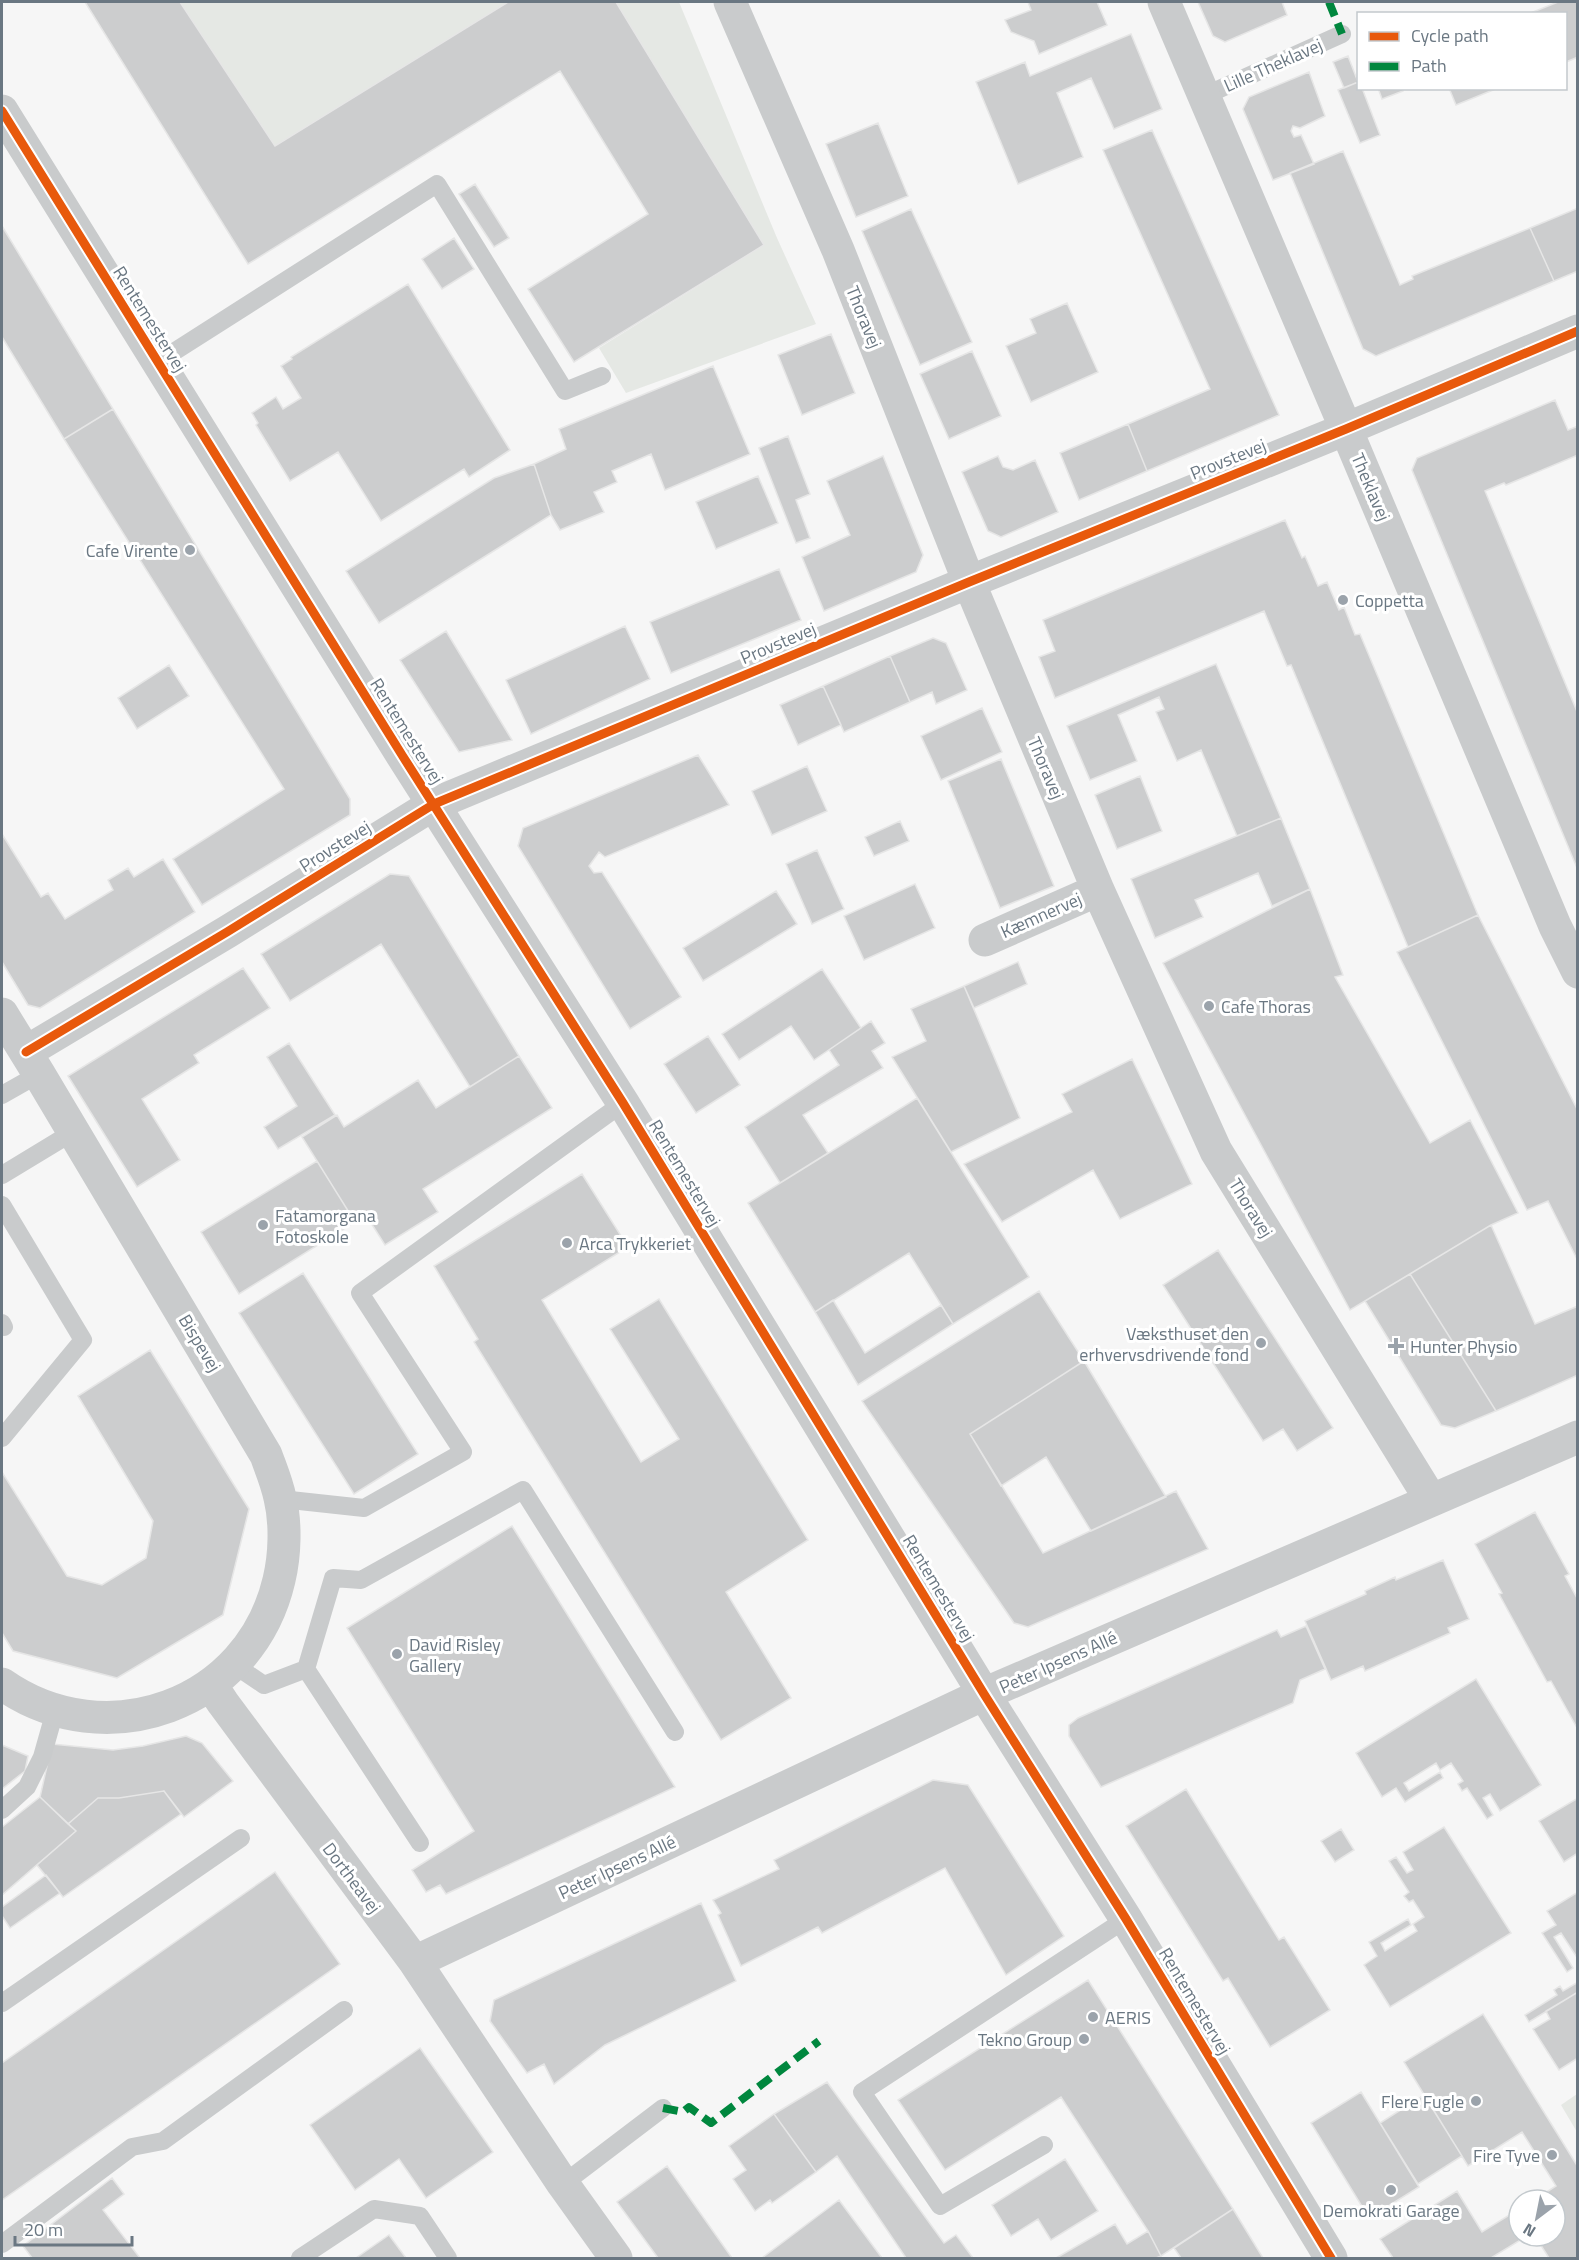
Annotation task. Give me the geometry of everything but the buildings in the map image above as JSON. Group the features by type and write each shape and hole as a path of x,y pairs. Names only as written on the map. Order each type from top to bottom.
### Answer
{"street":[{"name":"Thoravej","path":"730,2 838,250 969,582 1098,890 1216,1151 1431,1500"},
{"name":"Theklavej","path":"1164,2 1554,926 1578,972"},
{"name":"Rentemestervej","path":"2,111 623,1104 984,1694 1126,1919 1331,2259"},
{"name":"Provstevej","path":"32,1063 227,932 434,804 969,582 1346,429 1578,331"},
{"name":"Kæmnervej","path":"985,940 1098,890"},
{"name":"Bispevej","path":"2,1014 266,1455 281,1499 284,1540 279,1580 266,1617 244,1652 222,1674"},
{"name":"Peter Ipsens Allé","path":"415,1962 984,1694 1577,1439"},
{"path":"6,1694 55,1711 98,1718 140,1715 180,1702 222,1674"},
{"name":"Dortheavej","path":"222,1674 223,1704 415,1962 563,2184 606,2255"}],"lane":[{"name":"Lille Theklavej","path":"1204,96 1342,34"},
{"path":"158,362 437,184 565,391 602,376"},
{"path":"2,1095 32,1063"},
{"path":"281,1499 364,1508 463,1452 360,1293 623,1104"},
{"path":"2,1175 73,1132"},
{"path":"2,1205 83,1340 2,1438"},
{"path":"420,1842 306,1669 333,1578 361,1580 523,1490 675,1732"},
{"path":"222,1674 264,1685 306,1669"},
{"path":"2,1810 27,1787 42,1757 55,1711"},
{"path":"2,2003 241,1838"},
{"path":"1044,2145 940,2206 862,2092 1126,1919"},
{"path":"2,2244 132,2147 163,2141 345,2010"},
{"path":"563,2184 663,2108"},
{"path":"300,2259 374,2210 420,2217 448,2259"}],"shaded area":[{"path":"180,2 508,2 275,146"},
{"path":"616,2 679,2 777,238 816,324 626,393 599,348 764,245"},
{"path":"1577,2094 1577,2132 1561,2105"}],"marked path":[{"path":"1329,2 1342,34"},
{"path":"663,2108 683,2112 689,2107 711,2123 819,2041"}],"cycle path":[{"path":"2,111 402,755 623,1103 984,1694 1126,1919 1331,2258"},
{"path":"26,1052 227,932 434,804 969,582 1346,429 1578,331"}],"place":[{"name":"Cafe Virente","path":"190,550"},
{"name":"Coppetta","path":"1343,600"},
{"name":"Cafe Thoras","path":"1209,1006"},
{"name":"Fatamorgana Fotoskole","path":"263,1225"},
{"name":"Arca Trykkeriet","path":"567,1243"},
{"name":"Væksthuset den erhvervsdrivende fond","path":"1261,1343"},
{"name":"Hunter Physio","path":"1396,1346"},
{"name":"David Risley Gallery","path":"397,1654"},
{"name":"AERIS","path":"1093,2017"},
{"name":"Tekno Group","path":"1084,2039"},
{"name":"Flere Fugle","path":"1476,2101"},
{"name":"Fire Tyve","path":"1552,2155"},
{"name":"Demokrati Garage","path":"1391,2190"}]}
